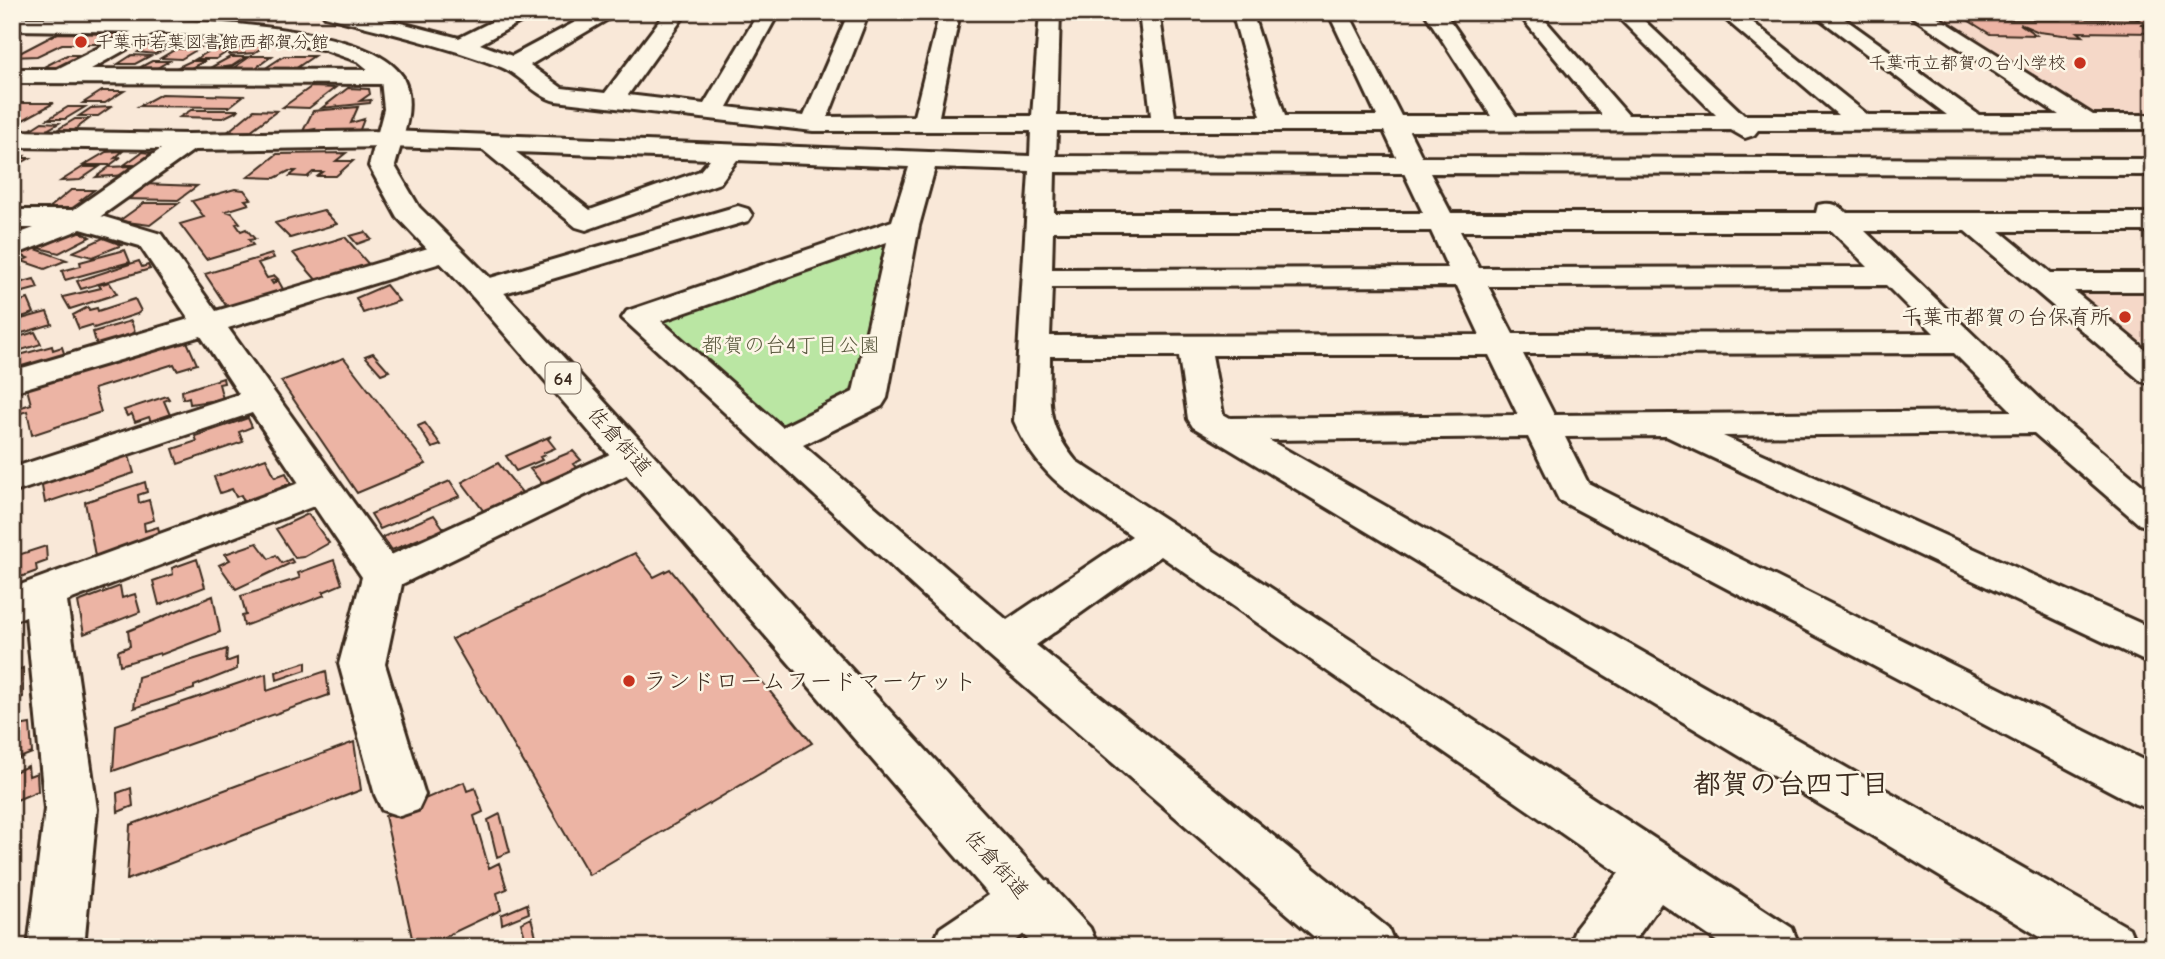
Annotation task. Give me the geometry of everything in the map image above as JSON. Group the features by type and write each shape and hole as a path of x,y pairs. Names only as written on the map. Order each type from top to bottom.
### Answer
{"street":[{"path":"332,12 462,45 514,64 556,94 813,124 2153,122"},
{"path":"462,45 528,12"},
{"path":"514,64 610,12"},
{"path":"612,100 677,12"},
{"path":"712,111 769,12"},
{"path":"813,124 859,12"},
{"path":"925,123 950,12"},
{"path":"1050,12 1032,346 1032,421 1042,443 1063,470 1772,947"},
{"path":"1149,12 1164,122"},
{"path":"1242,12 1276,122"},
{"path":"1338,12 1573,491 2153,789"},
{"path":"1434,12 1508,122"},
{"path":"1527,12 1620,121"},
{"path":"1623,12 2043,422 2153,515"},
{"path":"1727,12 1863,123"},
{"path":"1821,12 1973,122"},
{"path":"1915,12 2153,166"},
{"path":"407,30 435,17"},
{"path":"12,24 152,27 289,35 361,57 380,66 391,78"},
{"path":"12,100 152,27"},
{"path":"12,76 391,78"},
{"name":"佐倉街道","path":"391,78 397,97 382,166 390,186 407,211 484,290 1070,947"},
{"path":"12,139 188,142 389,139 1042,164 1414,167 2153,166"},
{"path":"12,247 79,219 188,142"},
{"path":"492,144 586,220 710,177 729,153"},
{"path":"778,443 869,398 905,226 924,161"},
{"path":"484,290 738,215"},
{"path":"12,219 79,219 151,240 324,488 383,576 362,664 400,795"},
{"path":"1971,220 2153,374"},
{"path":"1038,222 2153,222"},
{"path":"905,226 638,318 1005,643 1368,947"},
{"path":"12,382 446,252"},
{"path":"1037,278 1895,276"},
{"path":"2043,282 2153,282"},
{"path":"1032,346 1963,343"},
{"path":"1194,346 1206,419 2109,947"},
{"path":"12,481 261,398"},
{"path":"1223,429 2043,422"},
{"path":"1668,424 2153,648"},
{"path":"383,576 634,457"},
{"path":"55,946 71,810 29,599 324,488"},
{"path":"1005,643 1162,535"},
{"path":"1596,947 1655,868"},
{"path":"960,947 1029,899"}],"shaded area":[{"name":"千葉市立都賀の台小学校","path":"1927,12 2153,12 2153,117 2101,117 2087,113"},
{"name":"千葉市都賀の台保育所","path":"2072,285 2153,285 2153,341 2125,341 2068,293"}],"green space":[{"name":"都賀の台4丁目公園","path":"879,238 894,244 857,394 790,424 770,425 661,323 669,312"}],"building":[{"path":"1955,12 1997,12 1993,13 2005,20 2059,20 2045,12 2075,12 2088,19 2140,20 2126,12 2153,12 2153,26 2140,24 2153,33 2078,32 2083,36 2063,35 2039,32 2020,24 2036,35 1990,34"},
{"path":"58,33 119,34 102,44 62,44 37,56 12,57"},
{"path":"167,35 194,35 177,44 141,43"},
{"path":"196,39 210,39 200,48 182,48"},
{"path":"225,39 243,39 233,48 209,48"},
{"path":"258,40 256,45 267,44 254,53 228,55 248,42"},
{"path":"148,45 164,45 160,48 168,48 155,54 138,52"},
{"path":"176,49 198,49 181,59 161,58"},
{"path":"211,50 230,50 216,59 196,59"},
{"path":"67,55 87,55 61,69 40,69"},
{"path":"132,55 150,56 135,64 118,64"},
{"path":"251,56 272,56 254,69 232,69"},
{"path":"284,56 314,56 289,73 258,73"},
{"path":"230,57 246,57 232,66 206,70"},
{"path":"152,61 169,61 150,72 133,71"},
{"path":"191,61 205,61 177,75 161,75"},
{"path":"311,87 335,88 309,108 283,107"},
{"path":"348,88 369,89 370,94 360,101 371,100 370,103 322,108"},
{"path":"102,91 124,91 105,103 83,103"},
{"path":"161,94 243,96 229,107 139,106"},
{"path":"19,103 54,103 12,126 12,106"},
{"path":"68,107 85,107 65,119 48,119"},
{"path":"111,107 98,116 79,116 91,108"},
{"path":"358,107 351,123 364,119 359,132 312,136 315,129 303,131 313,111"},
{"path":"191,110 239,110 223,118 180,117"},
{"path":"254,110 277,111 246,134 225,134"},
{"path":"75,119 89,119 73,131 55,131"},
{"path":"42,122 59,123 45,131 28,131"},
{"path":"123,151 115,158 121,157 110,165 84,165 106,152"},
{"path":"142,152 158,154 142,165 124,165"},
{"path":"346,153 336,161 353,161 336,176 318,176 323,172 313,172 307,177 290,176 296,171 289,171 275,178 248,177 277,154"},
{"path":"24,156 22,158 30,158 12,168 12,157"},
{"path":"132,166 128,169 136,169 128,175 96,177 109,167"},
{"path":"83,167 99,167 80,180 61,181"},
{"path":"142,184 197,186 178,200 121,199"},
{"path":"235,189 244,190 251,199 245,200 249,204 226,211 232,213 240,223 236,224 241,231 246,229 255,239 249,240 253,245 206,259 180,224 204,217 192,201"},
{"path":"71,190 94,190 81,200 88,200 75,209 48,209"},
{"path":"144,203 179,203 150,225 119,221"},
{"path":"323,210 337,224 290,238 275,223"},
{"path":"77,230 90,237 59,253 39,248"},
{"path":"365,232 371,239 357,244 350,236"},
{"path":"345,237 371,267 318,282 293,253"},
{"path":"103,238 122,245 92,257 73,252"},
{"path":"33,248 67,260 45,269 22,261 28,258 18,254"},
{"path":"125,250 130,262 65,280 62,271 81,266 80,262"},
{"path":"272,254 274,258 258,263 267,278 275,276 278,279 271,281 273,284 278,280 284,291 227,307 205,274"},
{"path":"139,261 142,267 148,265 150,269 81,289 77,281"},
{"path":"34,279 38,288 12,295 12,285"},
{"path":"109,282 117,294 70,309 63,297 101,288 99,285"},
{"path":"386,285 399,301 363,313 356,298"},
{"path":"28,299 34,313 12,320 12,303"},
{"path":"135,299 141,311 137,314 94,328 92,325 79,329 73,315 88,307 89,310 97,308 98,311"},
{"path":"47,312 52,324 12,336 12,329 16,328 14,321"},
{"path":"131,321 136,335 97,346 93,332"},
{"path":"35,332 41,344 12,353 12,339"},
{"path":"185,337 197,364 177,370 174,364 94,389 101,412 32,435 27,411 12,416 12,410 31,404 26,385"},
{"path":"52,346 53,350 62,347 65,356 19,370 16,356"},
{"path":"373,353 389,371 381,374 365,356"},
{"path":"344,358 426,464 357,493 281,381"},
{"path":"223,378 224,383 219,384 223,399 190,404 189,397 183,399 182,391"},
{"path":"167,396 169,399 164,401 170,415 151,422 149,417 135,422 132,414 127,416 124,410"},
{"path":"248,418 252,427 239,432 243,442 178,464 173,449 197,441 195,436"},
{"path":"425,423 441,445 432,448 418,426"},
{"path":"551,436 548,439 555,448 543,453 545,455 540,457 542,460 516,471 506,456"},
{"path":"573,451 581,460 573,464 582,474 545,487 530,469"},
{"path":"128,452 134,473 45,503 41,481"},
{"path":"266,458 275,477 286,473 291,483 282,487 286,493 251,506 248,500 244,502 241,495 236,497 232,489 220,493 214,477"},
{"path":"498,463 524,495 485,513 462,482"},
{"path":"450,481 460,496 380,529 371,514"},
{"path":"145,482 147,492 138,495 139,503 149,500 154,520 144,523 145,531 158,527 161,538 96,561 85,502"},
{"path":"15,495 18,525 12,527 12,496"},
{"path":"308,514 329,543 304,557 295,558 276,529"},
{"path":"434,515 447,533 434,539 431,534 392,550 383,537"},
{"path":"257,543 269,559 276,555 282,563 291,559 293,562 236,589 219,565 230,560 225,554"},
{"path":"46,546 47,561 36,565 37,571 12,580 12,557"},
{"path":"635,553 654,577 670,569 812,743 589,875 452,639"},
{"path":"197,559 205,587 159,605 153,581 173,574 172,568"},
{"path":"334,560 342,584 323,592 325,595 244,626 242,616 246,615 241,596 300,578 298,573"},
{"path":"120,586 122,598 135,594 140,612 84,634 78,602"},
{"path":"213,596 220,632 160,655 120,665 118,651 130,646 128,631"},
{"path":"17,639 18,658 12,661 12,641"},
{"path":"227,649 226,662 237,658 237,669 194,686 194,689 134,708 138,677"},
{"path":"306,662 306,670 277,680 276,672"},
{"path":"23,668 23,697 12,701 12,672"},
{"path":"326,671 329,695 113,771 116,725 266,674 267,691"},
{"path":"30,724 32,753 12,761 12,727"},
{"path":"354,742 361,790 127,880 130,825"},
{"path":"28,766 29,776 37,773 38,791 12,802 12,773"},
{"path":"464,782 467,791 475,788 483,812 474,816 489,868 499,863 507,889 497,893 501,910 423,947 414,947 385,816"},
{"path":"131,788 133,806 118,812 117,793"},
{"path":"14,805 18,838 12,841 12,806"},
{"path":"500,814 510,852 497,857 488,820"},
{"path":"527,904 529,913 502,924 501,915"},
{"path":"531,918 536,936 526,941 521,923"}],"place":[{"name":"千葉市若葉図書館西都賀分館","path":"81,42"},
{"name":"千葉市立都賀の台小学校","path":"2080,63"},
{"name":"千葉市都賀の台保育所","path":"2125,317"},
{"name":"ランドロームフードマーケット","path":"629,681"}],"district":[{"name":"都賀の台四丁目","path":"1791,783"}]}
